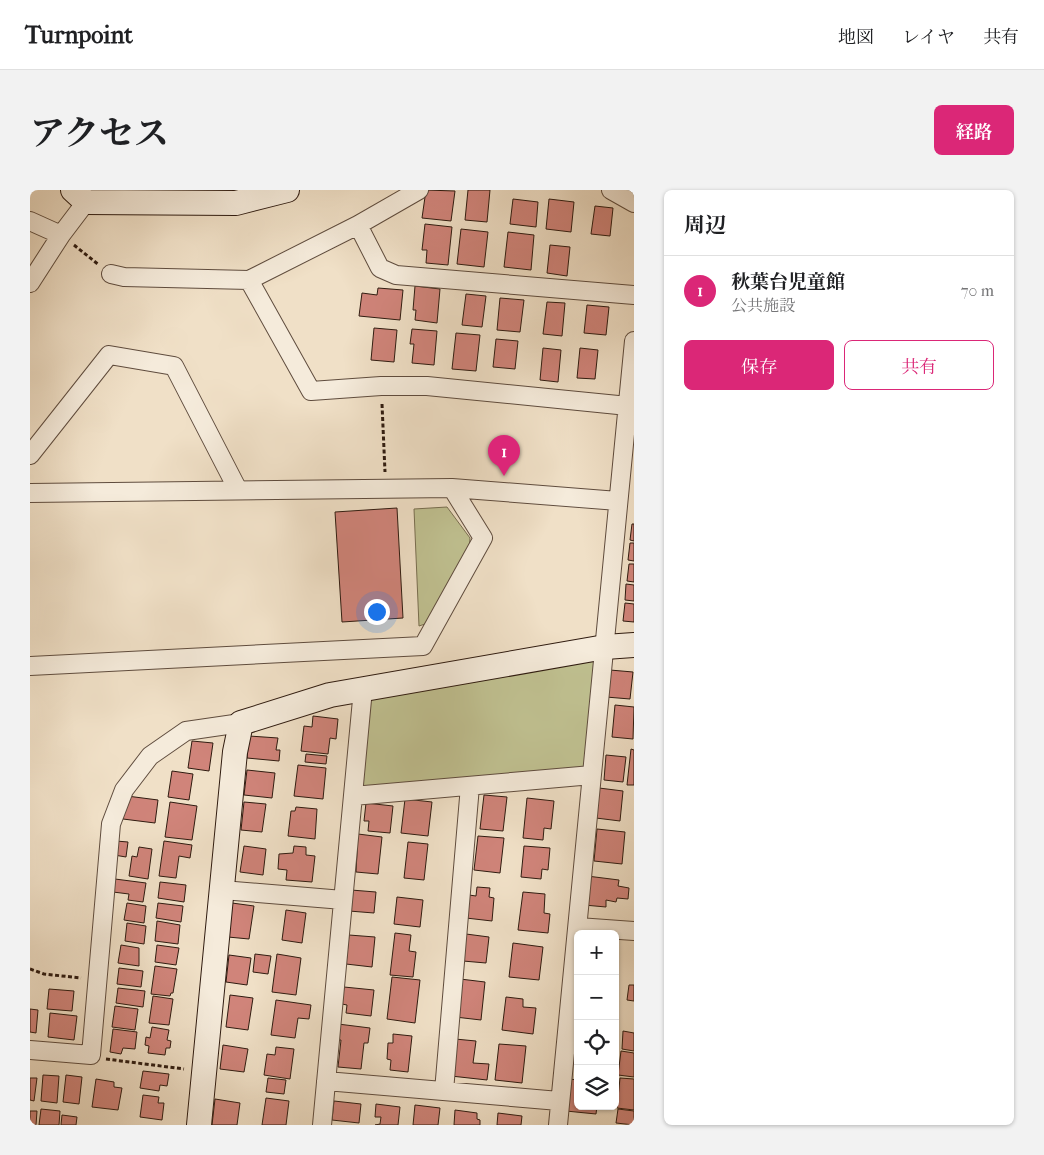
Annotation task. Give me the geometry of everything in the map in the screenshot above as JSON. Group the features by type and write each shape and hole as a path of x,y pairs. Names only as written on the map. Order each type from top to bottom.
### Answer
{"street":[{"path":"30,282 61,235 80,196 236,203 287,190"},
{"path":"111,274 124,277 249,280 358,225 419,190"},
{"path":"611,190 634,203"},
{"path":"30,221 61,235"},
{"path":"358,225 380,268 396,275 634,295"},
{"path":"249,280 311,391 381,386 427,386 628,406"},
{"path":"558,1125 634,341"},
{"path":"30,454 109,354 174,366 238,490"},
{"path":"30,493 452,488 498,490 618,501"},
{"path":"30,666 423,646 482,538 452,488"},
{"path":"30,1050 91,1055 99,980 110,824 124,790 150,756 186,732 241,722 330,695 605,647 634,645"},
{"path":"322,1125 363,689"},
{"path":"199,1125 235,752 241,722"},
{"path":"353,796 592,775"},
{"path":"444,1092 470,786"},
{"path":"222,890 343,900"},
{"path":"578,927 634,931"},
{"path":"326,1082 559,1101"}],"path":[{"path":"61,235 111,274"},
{"path":"381,386 385,488"},
{"path":"30,969 44,974 99,980"},
{"path":"91,1055 110,1060 204,1071"}],"green space":[{"path":"447,507 470,538 469,550 425,624 419,626 414,509"},
{"path":"605,647 592,775 353,796 363,689"}],"building":[{"path":"426,190 455,191 451,221 422,218"},
{"path":"468,190 490,190 487,222 465,220"},
{"path":"513,199 538,202 536,227 510,224"},
{"path":"549,199 574,202 571,232 546,229"},
{"path":"595,206 613,208 610,236 591,234"},
{"path":"425,224 452,227 448,265 426,263 427,250 422,250"},
{"path":"461,229 488,232 484,267 457,264"},
{"path":"508,232 534,235 531,270 504,267"},
{"path":"550,245 570,247 567,276 547,273"},
{"path":"415,286 440,289 437,323 415,320 416,310 413,310"},
{"path":"378,288 403,290 400,320 359,316 362,293 377,295"},
{"path":"466,294 486,296 482,327 462,325"},
{"path":"500,298 524,300 520,332 497,330"},
{"path":"547,302 565,303 562,336 543,334"},
{"path":"587,305 609,307 606,335 584,333"},
{"path":"374,328 397,330 394,362 371,360"},
{"path":"412,329 437,331 434,365 412,363 414,344 410,344"},
{"path":"456,333 480,335 476,371 452,369"},
{"path":"496,339 518,341 515,369 493,367"},
{"path":"543,348 561,350 558,382 540,380"},
{"path":"580,348 598,350 595,379 577,378"},
{"path":"397,508 403,618 342,622 335,512"},
{"path":"632,524 634,524 634,541 630,540"},
{"path":"630,543 634,543 634,561 628,560"},
{"path":"629,564 634,564 634,582 627,581"},
{"path":"626,584 634,585 634,601 625,600"},
{"path":"625,603 634,604 634,622 623,621"},
{"path":"610,670 633,672 630,699 606,697"},
{"path":"615,705 634,707 633,739 612,737"},
{"path":"313,716 338,719 336,739 330,738 328,754 301,751 304,726 312,727"},
{"path":"249,736 278,738 276,750 280,750 279,761 247,758"},
{"path":"192,741 213,743 209,771 188,768"},
{"path":"631,749 634,750 634,785 627,785"},
{"path":"306,754 327,756 326,764 305,762"},
{"path":"606,755 626,757 623,782 604,780"},
{"path":"298,765 326,768 323,799 294,796"},
{"path":"247,770 275,773 272,798 244,795"},
{"path":"172,771 193,774 189,800 168,797"},
{"path":"599,788 623,791 620,821 596,818"},
{"path":"484,795 507,797 503,831 480,829"},
{"path":"127,796 158,800 155,823 123,819"},
{"path":"527,798 554,801 551,829 544,828 543,840 523,838"},
{"path":"405,799 432,802 428,836 401,833"},
{"path":"170,802 197,806 192,840 165,837"},
{"path":"244,802 266,804 262,832 241,830"},
{"path":"366,803 393,806 390,833 368,831 369,821 364,821"},
{"path":"296,807 317,809 315,839 288,836 291,811 295,811"},
{"path":"597,829 625,832 622,864 594,861"},
{"path":"358,834 382,837 378,874 356,872"},
{"path":"478,836 504,838 500,873 474,870"},
{"path":"116,841 128,842 126,857 114,855"},
{"path":"164,841 192,845 190,858 179,856 176,878 159,876"},
{"path":"408,842 428,844 424,880 404,878"},
{"path":"244,846 266,849 263,875 240,872"},
{"path":"294,846 306,847 306,855 315,856 312,882 286,880 287,870 278,869 279,854 293,853"},
{"path":"524,846 550,848 548,870 542,869 541,879 521,877"},
{"path":"139,847 152,849 148,879 129,876 132,856 137,857"},
{"path":"587,876 619,880 618,886 629,888 628,899 617,898 616,902 606,900 606,907 584,905"},
{"path":"115,879 146,883 143,902 128,900 129,894 113,892"},
{"path":"160,882 186,885 184,902 158,898"},
{"path":"477,887 490,888 489,897 494,898 492,921 466,918 469,895 476,896"},
{"path":"351,890 376,892 374,913 349,911"},
{"path":"523,892 545,894 544,913 550,914 548,933 518,930"},
{"path":"397,897 423,900 420,927 394,924"},
{"path":"127,903 146,906 144,923 124,920"},
{"path":"158,903 183,906 181,922 156,918"},
{"path":"232,903 254,906 249,939 228,937"},
{"path":"286,910 306,913 302,943 282,940"},
{"path":"157,921 180,925 178,944 155,941"},
{"path":"127,923 146,926 144,944 125,941"},
{"path":"395,933 411,935 409,951 416,952 413,977 390,975"},
{"path":"466,934 489,937 486,963 463,961"},
{"path":"349,935 375,937 372,967 346,964"},
{"path":"513,943 543,947 539,980 509,977"},
{"path":"121,945 139,948 139,966 118,963"},
{"path":"157,945 179,948 176,965 155,962"},
{"path":"255,954 271,956 268,974 253,972"},
{"path":"277,954 301,958 296,995 272,992"},
{"path":"229,955 251,958 247,985 226,982"},
{"path":"155,966 177,969 173,993 170,996 151,994"},
{"path":"119,968 143,971 141,987 117,984"},
{"path":"392,977 420,980 415,1023 387,1019"},
{"path":"460,979 485,982 481,1020 455,1017"},
{"path":"629,985 634,985 634,1001 627,1000"},
{"path":"344,987 374,990 371,1016 346,1013 347,1005 342,1004"},
{"path":"118,988 145,991 143,1007 116,1003"},
{"path":"49,989 74,991 72,1011 47,1009"},
{"path":"230,995 253,998 248,1030 226,1027"},
{"path":"153,996 173,999 169,1025 149,1023"},
{"path":"506,997 523,999 523,1007 536,1008 533,1034 502,1030"},
{"path":"276,1000 311,1005 309,1019 298,1018 295,1038 271,1035"},
{"path":"115,1006 138,1009 135,1030 112,1027"},
{"path":"30,1009 38,1010 36,1033 30,1032"},
{"path":"50,1013 77,1016 74,1040 48,1037"},
{"path":"338,1024 370,1028 368,1043 364,1043 361,1069 338,1067 341,1040 336,1040"},
{"path":"152,1027 169,1030 167,1040 171,1041 170,1048 166,1048 165,1055 148,1053 149,1046 145,1045 146,1037 150,1038"},
{"path":"113,1029 137,1032 135,1049 123,1048 121,1054 110,1052"},
{"path":"623,1031 634,1033 634,1051 622,1049"},
{"path":"393,1034 412,1036 408,1072 390,1070 391,1060 387,1059 388,1043 393,1043"},
{"path":"455,1039 476,1041 473,1063 489,1064 487,1080 451,1076"},
{"path":"499,1044 526,1046 522,1083 495,1080"},
{"path":"223,1045 248,1049 244,1072 220,1069"},
{"path":"276,1047 294,1049 290,1079 264,1075 267,1054 275,1055"},
{"path":"621,1051 634,1053 634,1077 619,1075"},
{"path":"143,1071 169,1074 167,1086 160,1085 159,1091 140,1088"},
{"path":"43,1075 59,1076 57,1103 41,1101"},
{"path":"66,1075 82,1077 79,1104 63,1102"},
{"path":"30,1078 37,1078 34,1101 30,1100"},
{"path":"268,1078 286,1080 284,1094 266,1092"},
{"path":"620,1078 634,1079 634,1110 619,1108"},
{"path":"96,1079 114,1082 114,1087 122,1088 118,1110 92,1107"},
{"path":"569,1079 574,1080 574,1110 596,1110 596,1114 566,1111"},
{"path":"143,1095 159,1097 158,1103 164,1103 162,1120 140,1117"},
{"path":"266,1098 289,1101 286,1125 262,1125"},
{"path":"215,1099 240,1103 237,1125 212,1125"},
{"path":"334,1101 361,1104 359,1123 332,1120"},
{"path":"376,1104 400,1107 398,1125 375,1125 380,1124 381,1117 375,1117"},
{"path":"415,1105 440,1108 438,1125 413,1125"},
{"path":"41,1109 60,1111 59,1125 39,1125"},
{"path":"619,1109 634,1111 634,1125 616,1123"},
{"path":"455,1110 477,1113 480,1125 454,1125"},
{"path":"30,1111 37,1111 36,1125 30,1125"},
{"path":"498,1113 522,1116 521,1125 497,1125"},
{"path":"62,1115 77,1117 76,1125 61,1125"}],"place":[{"name":"秋葉台児童館","path":"504,476"}]}
